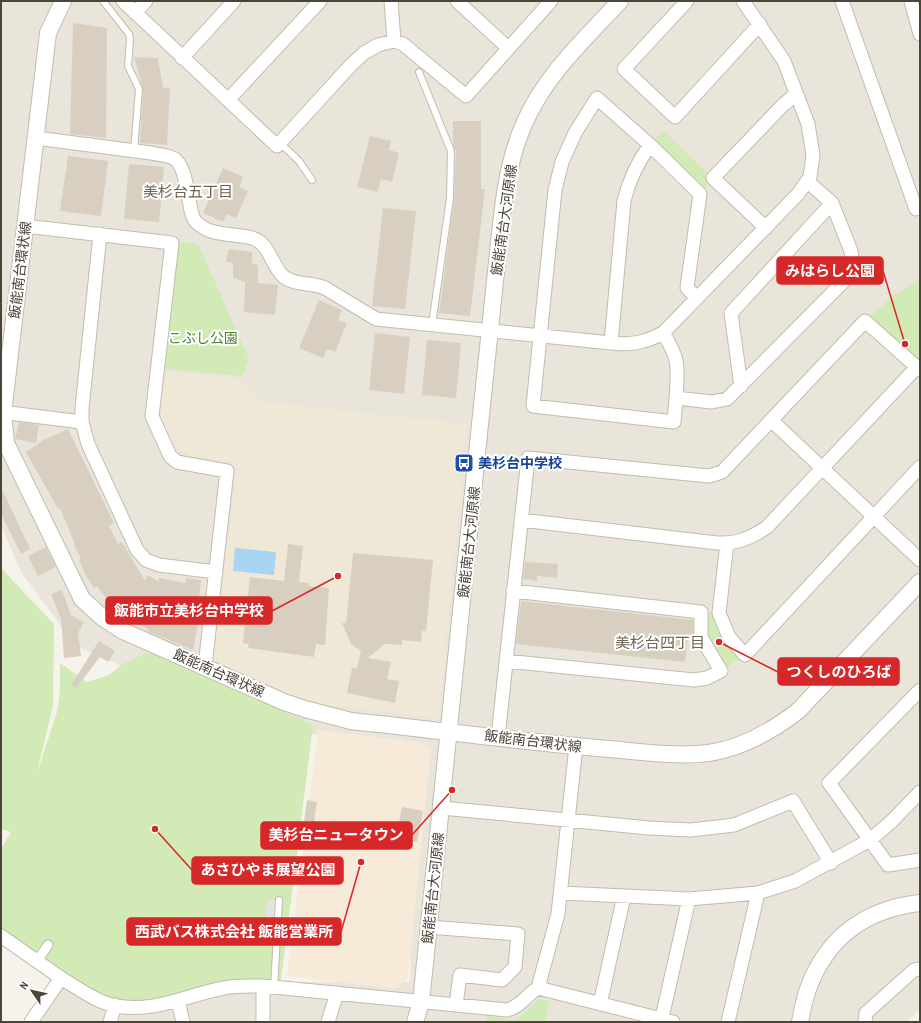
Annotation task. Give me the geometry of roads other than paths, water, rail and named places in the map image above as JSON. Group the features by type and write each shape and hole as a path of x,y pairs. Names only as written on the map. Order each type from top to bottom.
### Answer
{"street":[{"name":"飯能南台環状線","path":"63,1 48,33 2,412 6,443 82,599 103,618 123,631 284,702 331,716 351,720 576,746 683,755 709,752 736,746 782,724 798,711 920,582"},
{"path":"122,1 277,146 350,66 364,53 378,45 394,41 403,44 466,96 551,1"},
{"path":"135,13 146,1"},
{"path":"182,58 234,1"},
{"path":"228,100 320,1"},
{"path":"391,1 394,41"},
{"path":"457,1 508,48"},
{"name":"飯能南台大河原線","path":"415,1022 421,1002 490,330 507,183 515,148 524,122 538,96 558,69 620,1"},
{"path":"687,1 624,69 675,117 760,24"},
{"path":"36,138 134,151 169,157 176,160 184,175 192,216 196,222 210,231 252,238 260,242 267,249 274,264 283,276 292,281 319,285 337,293 376,319 626,345 645,342 663,333 696,297 766,228 808,182 813,154 808,124 784,61 743,1"},
{"path":"842,1 916,209 920,205"},
{"path":"915,9 920,34"},
{"path":"766,228 713,178 782,106 796,94"},
{"path":"663,333 677,359 678,372 674,422 533,406 555,190 562,162 575,133 597,98 650,145 700,194 687,288 696,297"},
{"path":"611,343 624,201 635,168 650,145"},
{"path":"676,398 712,402 727,399 742,386 849,276 852,265 851,251 832,203 808,182"},
{"path":"742,386 731,313 832,203"},
{"path":"25,226 172,243 152,416 170,456 177,462 227,471 205,666"},
{"path":"100,234 82,422 88,444 137,550 146,560 159,565 216,572"},
{"path":"498,737 513,591 521,520 528,458 709,476 722,472 772,421 865,321 918,368 767,526 753,536 740,541 727,543 521,520"},
{"path":"2,412 82,422"},
{"path":"772,421 920,560"},
{"path":"727,543 720,613 729,637 745,655 920,468"},
{"path":"506,661 694,680 707,678 721,671 701,637 701,612 513,591"},
{"path":"920,690 829,783 888,865 920,860"},
{"path":"538,988 558,914 576,746"},
{"path":"561,893 689,899 758,893 795,881 870,840 892,821 920,792"},
{"path":"442,808 649,828 691,830 734,825 793,801 831,862"},
{"path":"728,1022 758,893"},
{"path":"600,1004 624,896"},
{"path":"1,936 88,995 115,1006 151,1008 225,987 269,986 421,1002 513,1009 530,992 538,988 665,1021 689,899"},
{"path":"800,1022 807,990 815,972 836,942 855,925 870,916 891,908 920,903"},
{"path":"429,927 518,934 515,967 502,980 460,975 456,1005"},
{"path":"37,961 48,945"},
{"path":"865,1022 866,1013 914,970 920,969"},
{"path":"31,1022 61,978"},
{"path":"263,1022 269,986"},
{"path":"328,1022 337,993"},
{"path":"178,1001 183,1022"},
{"path":"110,1022 115,1006"}],"lane":[{"path":"103,1 129,34 128,66 139,89 134,151"},
{"path":"419,72 451,151 450,198 432,325"},
{"path":"280,143 299,161 312,180"},
{"path":"269,986 279,900"}],"water":[{"path":"235,548 276,552 274,575 233,571"}],"place":[{"name":"みはらし公園","path":"905,344"},
{"name":"美杉台中学校","path":"464,463"},
{"name":"飯能市立美杉台中学校","path":"338,576"},
{"name":"つくしのひろば","path":"719,642"},
{"name":"美杉台ニュータウン","path":"452,790"},
{"name":"あさひやま展望公園","path":"155,829"},
{"name":"西武バス株式会社 飯能営業所","path":"361,862"}],"district":[{"name":"美杉台五丁目","path":"188,192"},
{"name":"美杉台四丁目","path":"660,643"}],"park label":[{"name":"こぶし公園","path":"203,338"}]}
